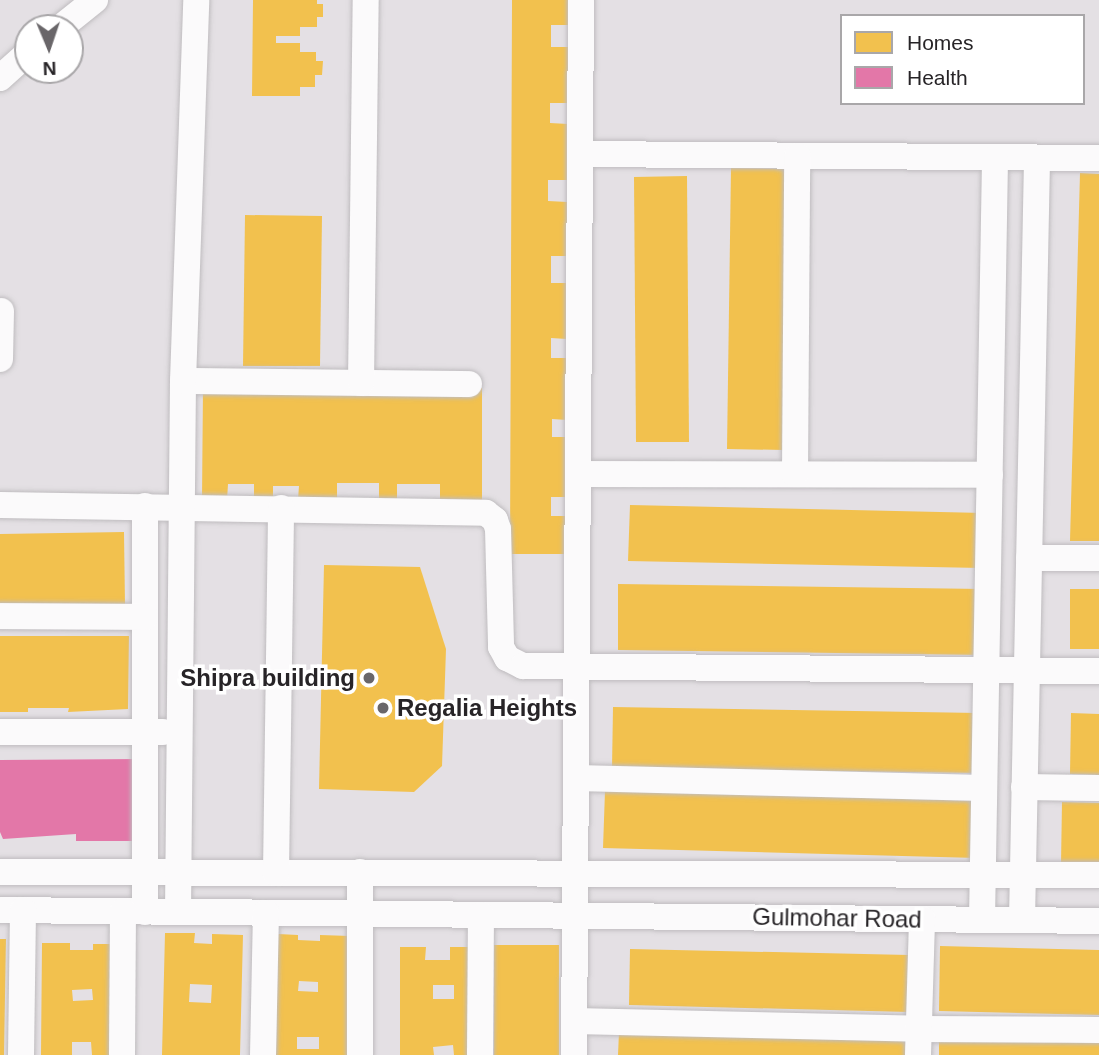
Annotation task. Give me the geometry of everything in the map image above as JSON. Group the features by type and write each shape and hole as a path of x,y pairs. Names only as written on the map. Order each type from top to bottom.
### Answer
{"street":[{"path":"77,14 94,0"},
{"path":"178,912 183,381 196,0"},
{"path":"360,383 366,0"},
{"path":"574,1055 581,0"},
{"path":"0,78 14,65"},
{"path":"580,154 1099,158"},
{"path":"795,474 797,156"},
{"path":"982,919 995,158"},
{"path":"1022,920 1037,158"},
{"path":"0,359 1,311"},
{"path":"183,381 469,384"},
{"path":"578,474 990,475"},
{"path":"0,505 486,513 495,520 498,529 502,646 507,658 523,666 1099,671"},
{"path":"122,1055 134,911 145,872 145,506"},
{"path":"276,873 281,508"},
{"path":"1029,558 1099,558"},
{"path":"0,615 145,617"},
{"path":"0,732 180,733"},
{"path":"576,778 984,788"},
{"path":"1024,788 1099,788"},
{"name":"Gulmohar Road","path":"0,872 1099,875"},
{"path":"360,872 360,1055"},
{"path":"11,910 21,1055"},
{"name":"Gulmohar Road","path":"11,910 1099,921"},
{"path":"263,1055 266,913"},
{"path":"480,1055 481,915"},
{"path":"918,1042 922,919"},
{"path":"574,1021 918,1042 1099,1030"}],"building: Homes":[{"path":"253,0 317,0 317,4 323,4 323,17 317,17 317,27 300,27 300,36 276,36 276,43 300,43 300,52 316,52 316,61 323,61 322,75 315,75 315,87 300,87 300,96 252,96"},
{"path":"512,0 568,0 568,25 551,25 551,47 568,47 568,103 550,103 550,123 568,124 567,180 548,180 548,201 567,202 567,256 551,256 551,283 567,283 567,339 551,338 551,358 567,358 567,420 552,419 552,437 567,437 566,497 551,497 551,516 566,516 566,554 510,554"},
{"path":"731,168 788,169 784,450 727,449"},
{"path":"1080,173 1099,174 1099,541 1070,541"},
{"path":"687,176 689,442 636,442 634,177"},
{"path":"245,215 322,216 320,366 243,366"},
{"path":"203,387 482,388 482,500 440,499 440,484 397,484 397,500 379,500 379,483 337,483 337,500 298,500 299,486 273,486 273,500 254,500 254,484 228,484 227,500 202,499"},
{"path":"630,505 984,513 982,568 628,561"},
{"path":"124,532 125,605 0,611 0,534"},
{"name":"Regalia Heights","path":"324,565 420,567 446,649 442,766 414,792 319,789"},
{"path":"618,584 983,589 982,655 618,650"},
{"path":"1070,589 1099,589 1099,649 1070,649"},
{"path":"0,636 129,636 128,709 68,712 69,708 28,708 28,712 0,712"},
{"path":"613,707 979,713 978,773 612,768"},
{"path":"1071,713 1099,714 1099,775 1070,774"},
{"path":"605,791 979,801 977,858 603,848"},
{"path":"1062,802 1099,803 1099,865 1061,864"},
{"path":"165,933 195,933 194,943 212,944 212,934 243,935 240,1055 162,1055","holes":["190,984 212,985 211,1003 189,1002"]},
{"path":"278,934 298,935 298,940 320,941 320,935 350,936 348,1055 276,1055","holes":["299,981 318,982 318,992 298,991","297,1037 319,1037 319,1049 297,1049"]},
{"path":"0,939 6,939 4,1055 0,1055"},
{"path":"42,943 70,943 70,950 93,950 93,944 116,944 115,1055 92,1055 91,1042 72,1042 72,1055 41,1055","holes":["92,989 93,1000 73,1001 72,990"]},
{"path":"494,945 559,945 559,1055 494,1055"},
{"path":"940,946 1099,950 1099,1015 939,1011"},
{"path":"400,947 426,947 425,960 450,960 450,947 470,947 470,1055 454,1055 453,1045 433,1047 434,1055 400,1055","holes":["433,985 454,985 454,999 433,999"]},
{"path":"630,949 909,955 908,1012 629,1005"},
{"path":"939,1031 1099,1035 1099,1055 939,1055"},
{"path":"619,1032 906,1041 905,1055 618,1055"}],"building: Health":[{"path":"141,759 141,841 76,841 76,834 3,839 0,832 0,760"}],"place":[{"name":"Shipra building","path":"369,678"},
{"name":"Regalia Heights","path":"383,708"}]}
